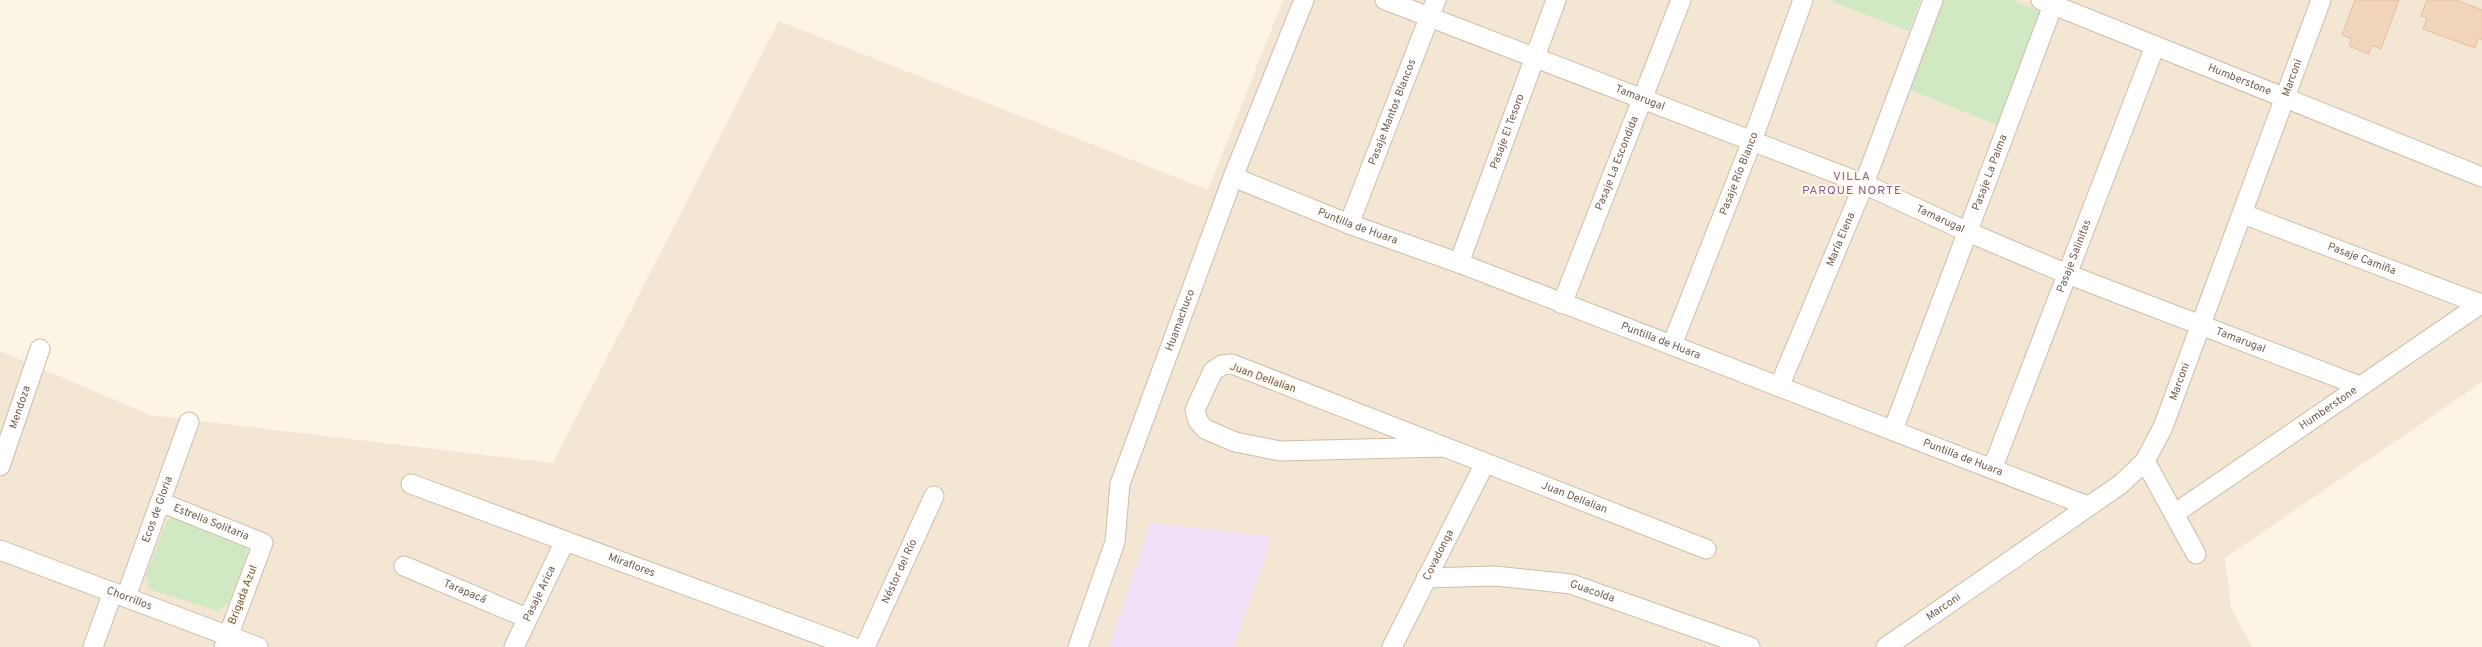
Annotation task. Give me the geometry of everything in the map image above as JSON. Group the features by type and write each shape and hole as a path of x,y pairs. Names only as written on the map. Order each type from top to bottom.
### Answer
{"street":[{"name":"Huamachuco","path":"1078,647 1115,542 1120,484 1233,176 1304,0"},
{"name":"Tamarugal","path":"1385,0 1432,9 1534,57 1864,184 1968,232 2067,274 2360,386"},
{"name":"Pasaje El Tesoro","path":"1459,263 1556,0"},
{"name":"Pasaje La Escondida","path":"1562,304 1681,0"},
{"name":"Pasaje Río Blanco","path":"1672,345 1752,141 1803,0"},
{"name":"María Elena","path":"1779,387 1864,184 1933,0"},
{"name":"Marconi","path":"1886,647 2121,484 2145,461 2163,427 2321,0"},
{"name":"Humberstone","path":"2047,2 2482,178"},
{"name":"Pasaje La Palma","path":"1893,430 1968,232 2047,2"},
{"name":"Pasaje Mantos Blancos","path":"1349,224 1432,9"},
{"name":"Pasaje Salinitas","path":"1993,467 2155,46"},
{"name":"Puntilla de Huara","path":"1233,176 1349,224 1459,263 1779,387 1993,467 2088,506"},
{"name":"Pasaje Camiña","path":"2243,214 2481,303"},
{"name":"Humberstone","path":"2174,514 2481,303"},
{"name":"Mendoza","path":"0,466 40,349"},
{"name":"Juan Dellalian","path":"1442,447 1280,451 1235,442 1210,432 1198,421 1196,410 1213,371 1222,365 1232,364 1706,549"},
{"name":"Ecos de Gloria","path":"93,647 120,595 160,502 189,422"},
{"path":"2145,461 2196,554"},
{"name":"Covadonga","path":"1392,647 1485,463"},
{"name":"Miraflores","path":"411,484 853,647"},
{"name":"Néstor del Río","path":"866,647 934,496"},
{"name":"Estrella Solitaria","path":"160,502 263,543"},
{"name":"Pasaje Arica","path":"514,647 565,541"},
{"name":"Brigada Azul","path":"226,641 263,543"},
{"name":"Chorrillos","path":"0,550 120,595 226,641 258,647"},
{"name":"Tarapacá","path":"404,566 527,618"},
{"name":"Guacolda","path":"1426,578 1495,576 1571,584 1750,647"}],"shaded area":[{"path":"1283,0 2482,0 2482,382 2225,558 2231,607 2252,647 0,647 0,351 150,415 553,463 779,21 1208,190"},
{"path":"1150,523 1270,536 1267,553 1233,647 1109,647"}],"green space":[{"path":"1828,0 1920,0 1909,31"},
{"path":"1942,0 2011,0 2045,13 1999,126 1908,89"},
{"path":"175,517 244,544 248,553 228,604 217,611 149,589 146,575 167,520"}],"building":[{"path":"2355,0 2399,0 2381,49 2372,45 2369,54 2349,46 2352,39 2342,35"},
{"path":"2427,0 2456,0 2482,10 2482,40 2478,38 2475,48 2423,29 2427,18 2421,16"}],"district":[{"name":"VILLA PARQUE NORTE","path":"1852,184"}]}
